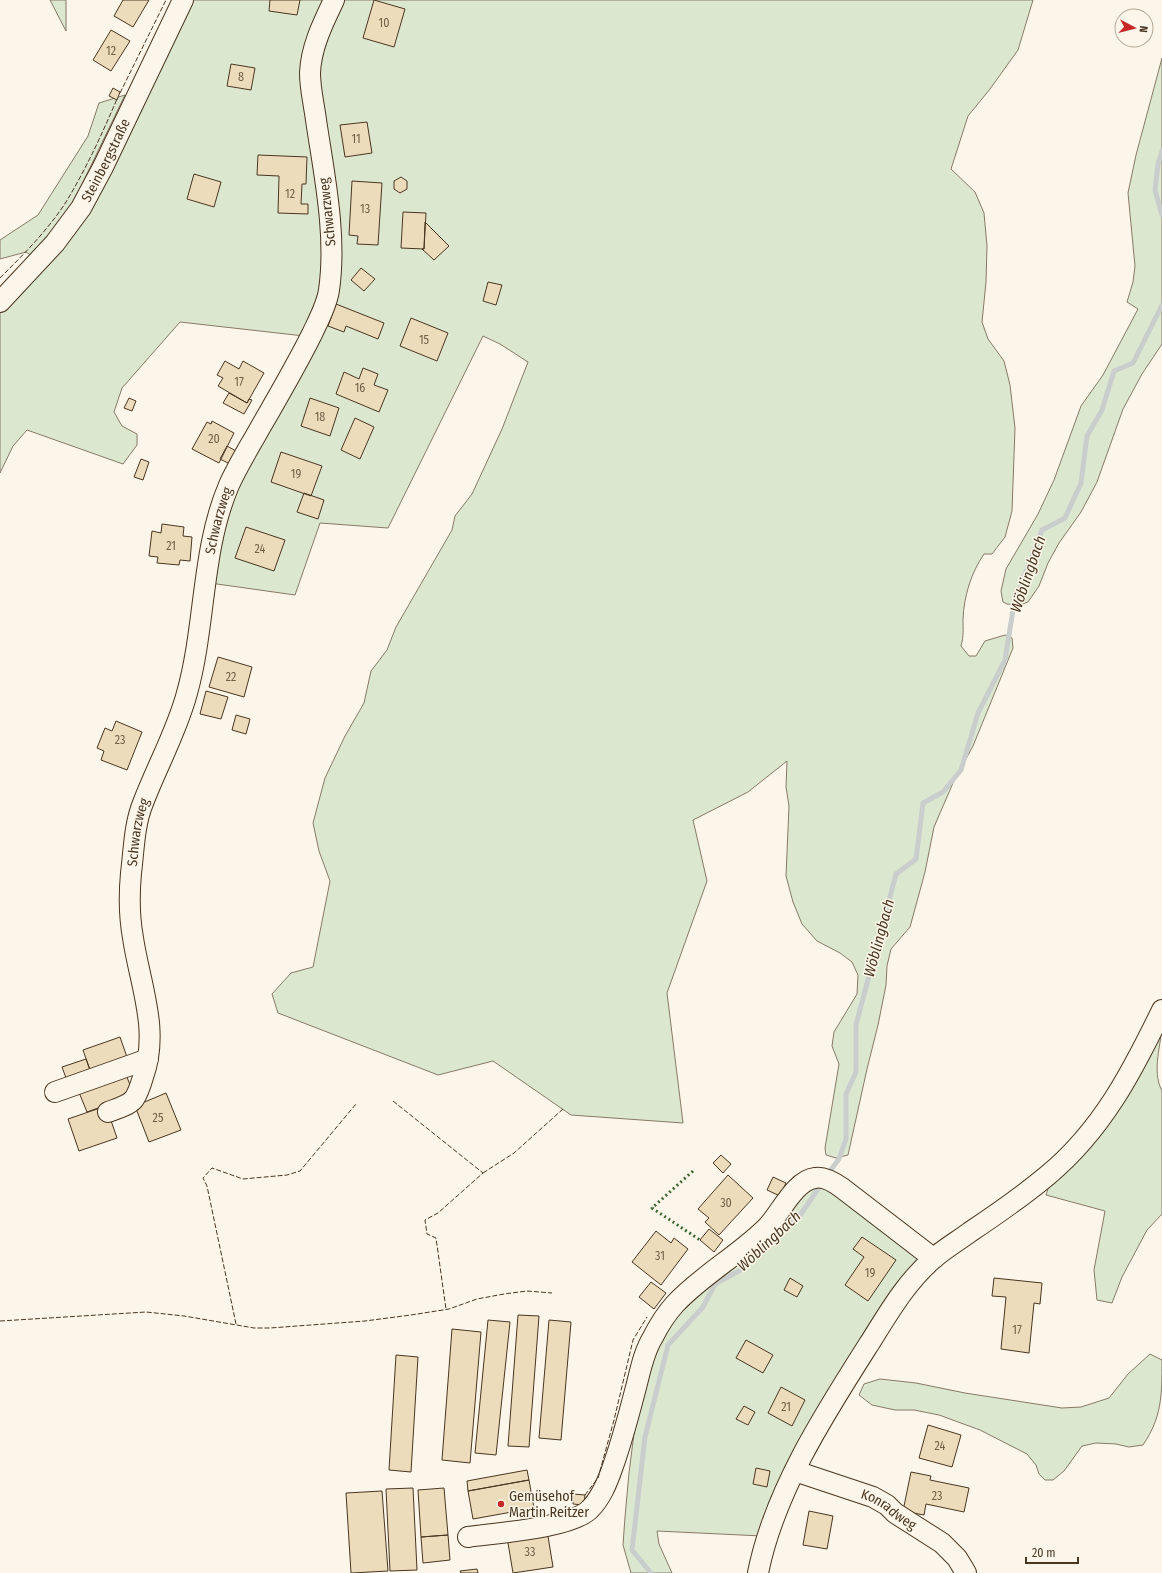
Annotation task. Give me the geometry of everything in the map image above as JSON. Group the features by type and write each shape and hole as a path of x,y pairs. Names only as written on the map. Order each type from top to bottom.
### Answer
{"street":[{"name":"Steinbergstraße","path":"0,302 55,243 81,208 104,167 183,0"},
{"name":"Schwarzweg","path":"108,1112 128,1104 134,1099 141,1085 148,1059 150,1029 130,916 130,886 137,822 142,805 187,697 214,534 229,484 242,458 297,365 328,295 332,249 310,72 312,56 318,36 334,0"},
{"path":"758,1573 762,1552 770,1528 795,1472 826,1413 893,1306 915,1276 933,1258 991,1218 1048,1175 1077,1148 1098,1123 1117,1094 1137,1060 1162,1010"},
{"path":"55,1092 148,1059"},
{"path":"468,1537 562,1523 589,1510 607,1482 620,1448 643,1361 652,1338 664,1318 687,1292 757,1237 769,1225 797,1188 807,1180 823,1179 866,1204 933,1258"},
{"name":"Konradweg","path":"795,1472 873,1497 887,1505 895,1513 942,1543 957,1558 966,1573"}],"green space":[{"path":"50,0 66,0 66,31"},
{"path":"192,0 327,0 312,34 323,222 322,293 304,336 180,322 122,388 114,412 122,426 137,434 137,445 123,464 27,430 13,446 0,473 0,313 18,295"},
{"path":"338,0 1033,0 1018,50 990,89 968,116 951,169 975,192 984,213 987,246 986,282 982,322 988,339 1004,361 1010,385 1015,428 1012,511 1005,537 992,554 984,554 975,569 965,602 961,646 969,656 976,656 985,641 1005,635 1012,638 1013,648 973,746 953,783 934,827 925,872 910,927 891,949 878,1025 848,1155 836,1158 826,1155 825,1148 839,1064 832,1046 834,1032 857,994 858,975 852,962 840,953 817,941 802,924 793,902 786,876 789,806 786,787 787,761 748,792 693,820 707,881 667,993 683,1123 571,1115 493,1061 438,1075 278,1013 272,994 291,973 313,967 330,881 319,851 313,823 325,778 345,736 364,703 371,671 387,650 396,627 452,530 455,516 472,494 502,429 528,362 500,344 483,336 388,528 320,523 295,595 210,583 226,505 332,296 314,72"},
{"path":"1162,58 1162,344 1142,374 1123,409 1097,482 1081,512 1059,543 1048,563 1039,586 1028,602 1020,605 1007,604 1003,602 1001,591 1006,569 1038,514 1054,480 1081,406 1103,375 1138,309 1127,302 1133,282 1135,266 1128,193 1136,155"},
{"path":"125,95 72,205 46,241 32,256 26,252 0,259 0,240 38,215 88,136 99,103"},
{"path":"1162,1022 1157,1074 1162,1091 1162,1214 1147,1230 1122,1277 1112,1303 1097,1300 1094,1270 1105,1211 1046,1195 1051,1179"},
{"path":"810,1186 836,1190 924,1259 762,1536 657,1531 659,1544 672,1573 631,1573 623,1545 625,1517 637,1409 649,1363 670,1322"},
{"path":"1150,1354 1162,1360 1162,1384 1160,1405 1154,1425 1143,1445 1129,1447 1116,1444 1096,1443 1082,1446 1064,1471 1053,1480 1045,1480 1039,1474 1036,1465 1027,1454 980,1430 939,1415 914,1410 895,1410 872,1405 859,1395 864,1384 880,1379 916,1383 965,1393 1062,1408 1081,1407 1109,1398 1128,1374"}],"building":[{"path":"123,0 149,0 133,27 114,16"},
{"path":"270,0 300,0 297,15 269,11"},
{"path":"374,0 405,9 394,47 363,38"},
{"path":"111,30 130,41 111,71 93,60"},
{"path":"231,64 255,68 251,90 227,86"},
{"path":"113,88 120,92 117,100 109,96"},
{"path":"367,122 372,153 345,157 340,125"},
{"path":"258,155 307,157 306,184 302,184 301,204 308,204 308,214 278,213 279,176 257,175"},
{"path":"194,174 221,182 214,207 187,199"},
{"path":"401,177 407,181 407,189 400,193 394,189 394,181"},
{"path":"352,181 382,183 378,245 357,244 358,236 349,235"},
{"path":"403,212 426,213 424,249 401,248"},
{"path":"425,222 449,246 434,260 422,249 424,249"},
{"path":"361,268 375,279 364,291 351,280"},
{"path":"488,282 502,285 496,305 483,301"},
{"path":"336,304 384,323 378,339 346,326 344,332 328,326"},
{"path":"411,318 448,333 437,361 400,346"},
{"path":"225,361 239,369 243,361 264,373 247,403 218,386 223,378 217,375"},
{"path":"363,368 378,374 374,385 388,390 379,412 336,394 344,372 359,379"},
{"path":"229,393 247,403 249,399 252,400 244,414 223,403"},
{"path":"129,398 136,401 132,411 124,408"},
{"path":"310,398 339,408 330,436 301,426"},
{"path":"355,418 374,427 360,459 341,450"},
{"path":"212,421 234,433 219,463 192,449 207,422 211,424"},
{"path":"227,446 236,451 230,464 220,459"},
{"path":"281,452 322,466 311,496 271,482"},
{"path":"141,459 149,462 143,480 134,477"},
{"path":"304,493 324,500 318,519 297,512"},
{"path":"162,524 184,527 183,536 192,537 190,561 180,560 179,565 157,563 158,557 149,556 152,531 161,533"},
{"path":"246,527 285,540 274,571 235,558"},
{"path":"218,657 252,667 244,697 209,687"},
{"path":"206,691 228,697 221,719 200,714"},
{"path":"236,715 250,719 246,734 232,730"},
{"path":"116,721 142,732 127,770 101,760 104,751 97,748 105,728 112,731"},
{"path":"120,1037 128,1060 90,1070 83,1050"},
{"path":"86,1059 90,1070 66,1078 62,1067"},
{"path":"125,1072 134,1095 87,1112 78,1090"},
{"path":"166,1093 181,1130 149,1142 135,1106"},
{"path":"106,1106 117,1138 79,1151 68,1119"},
{"path":"721,1155 731,1164 723,1173 713,1163"},
{"path":"728,1175 753,1198 719,1235 705,1222 709,1218 698,1209"},
{"path":"773,1177 786,1183 780,1196 767,1190"},
{"path":"709,1229 723,1240 714,1252 700,1240"},
{"path":"656,1231 671,1243 674,1238 688,1249 661,1285 632,1262"},
{"path":"862,1237 896,1260 868,1301 845,1285 864,1257 853,1249"},
{"path":"790,1278 803,1286 797,1297 784,1290"},
{"path":"994,1278 1042,1283 1040,1304 1034,1303 1029,1353 1001,1349 1006,1297 992,1296"},
{"path":"651,1282 666,1293 654,1309 639,1297"},
{"path":"518,1315 539,1316 529,1447 508,1446"},
{"path":"488,1320 510,1322 496,1455 475,1453"},
{"path":"549,1320 571,1322 561,1440 539,1438"},
{"path":"452,1329 481,1332 470,1463 442,1460"},
{"path":"746,1340 773,1355 763,1373 736,1358"},
{"path":"396,1355 418,1357 411,1472 389,1470"},
{"path":"781,1387 805,1400 792,1426 768,1413"},
{"path":"744,1406 755,1412 748,1425 736,1419"},
{"path":"928,1425 961,1435 952,1467 919,1458"},
{"path":"756,1468 770,1471 767,1487 753,1484"},
{"path":"527,1470 529,1480 468,1491 467,1481"},
{"path":"911,1472 931,1476 930,1480 969,1488 964,1512 926,1504 924,1515 903,1511"},
{"path":"529,1480 534,1508 473,1519 468,1491"},
{"path":"413,1488 417,1570 390,1571 386,1489"},
{"path":"444,1488 448,1535 421,1537 418,1490"},
{"path":"382,1491 388,1571 351,1573 346,1493"},
{"path":"573,1494 585,1495 584,1505 573,1504"},
{"path":"809,1511 833,1516 827,1549 803,1545"},
{"path":"547,1530 553,1567 513,1573 507,1537"},
{"path":"448,1535 450,1560 423,1563 421,1537"},
{"path":"477,1569 478,1573 461,1573 460,1571"}],"waterway":[{"name":"Wöblingbach","path":"1162,151 1158,164 1155,190 1162,215"},
{"name":"Wöblingbach","path":"827,1175 839,1159 846,1139 846,1094 856,1072 856,1025 896,874 916,859 923,803 943,792 961,770 978,713 1005,660 1014,604 1042,530 1065,518 1081,483 1087,436 1102,410 1114,371 1133,363 1162,305"},
{"name":"Wöblingbach","path":"651,1573 632,1550 645,1437 668,1345 703,1307 715,1284 739,1271 801,1214 822,1183"}],"hedge":[{"path":"693,1171 652,1208 700,1240"}],"fence":[{"path":"120,93 166,0"},
{"path":"0,278 43,232 66,202 106,125 117,99"},
{"path":"393,1101 483,1173 438,1213 425,1220 427,1234 436,1238 446,1309"},
{"path":"236,1324 207,1186 203,1178 212,1168 243,1179 287,1175 300,1171 356,1104"},
{"path":"483,1173 514,1153 563,1109"},
{"path":"0,1321 146,1312 184,1316 254,1328 270,1328 365,1321 411,1315 449,1309 477,1299 527,1291 552,1293"},
{"path":"585,1495 598,1478 614,1420 633,1340 647,1317"}],"place":[{"name":"Gemüsehof Martin Reitzer","path":"501,1504"}]}
